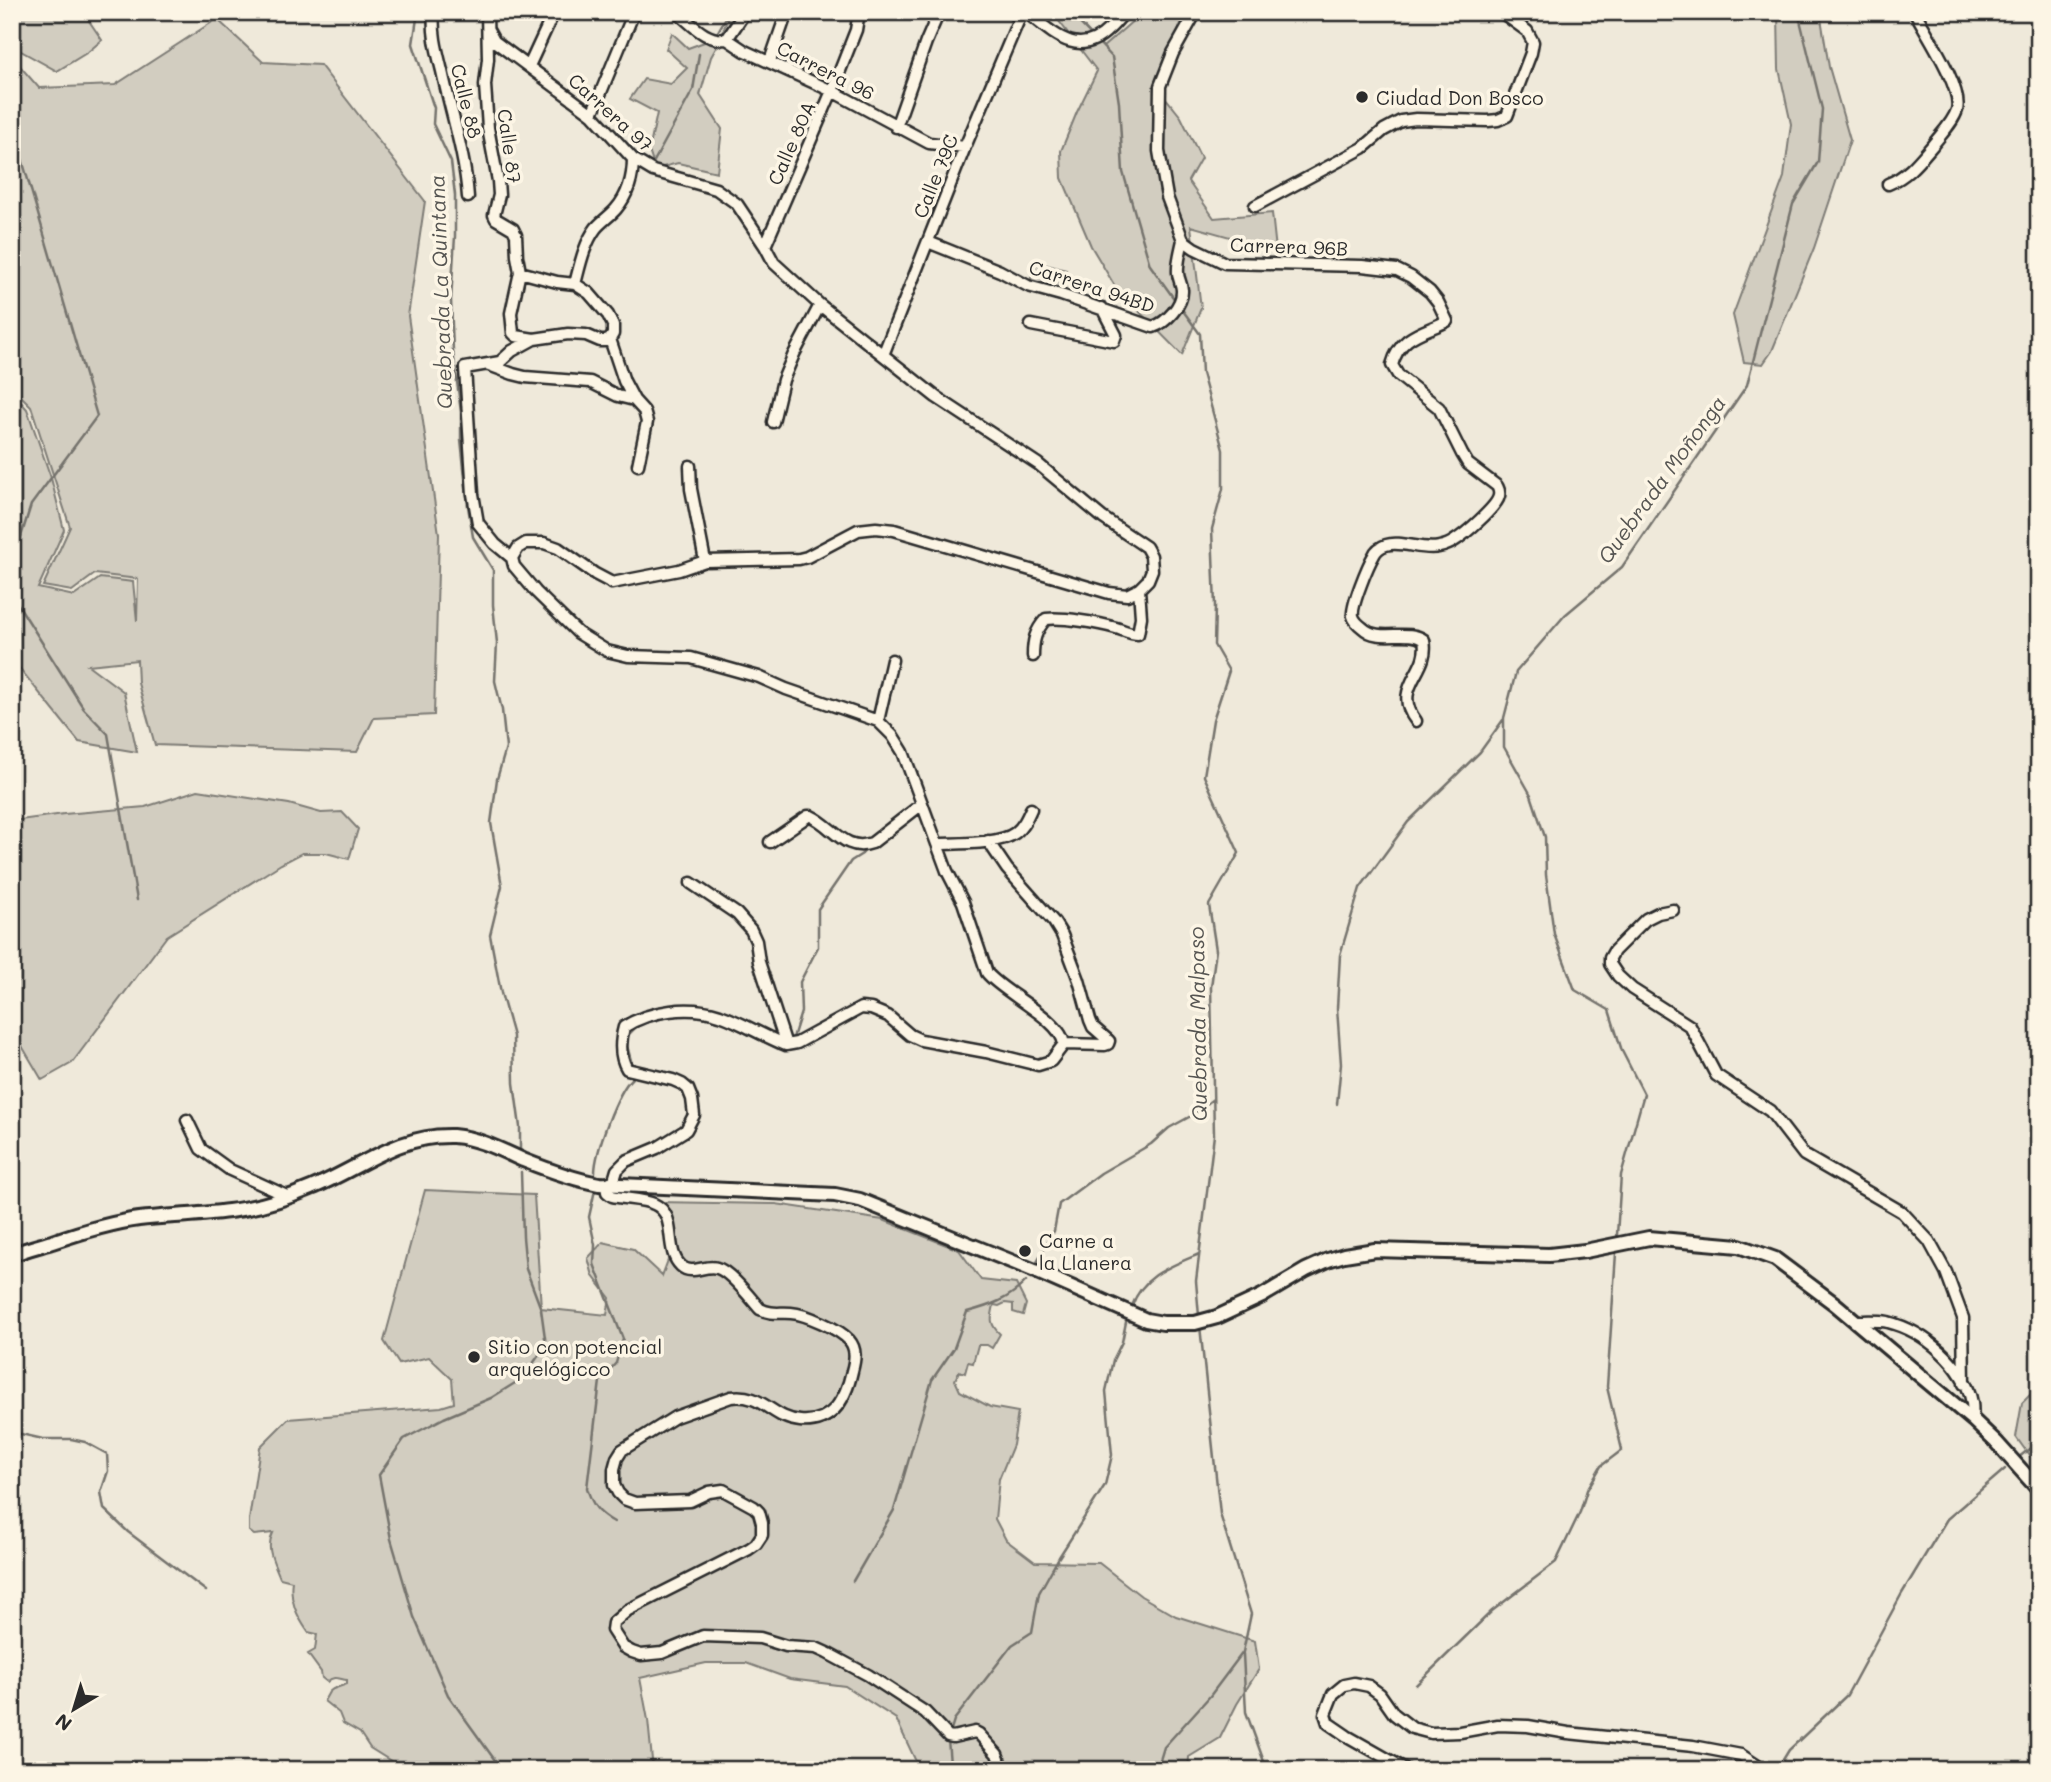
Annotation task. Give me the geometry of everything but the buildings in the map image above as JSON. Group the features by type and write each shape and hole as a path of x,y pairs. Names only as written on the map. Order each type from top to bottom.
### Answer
{"main road":[{"path":"12,1255 112,1223 231,1211 262,1204 334,1178 380,1153 399,1146 450,1136 467,1137 485,1143 573,1179 606,1184 835,1195 860,1200 1035,1271 1146,1320 1163,1323 1200,1322 1217,1318 1306,1270 1344,1255 1375,1250 1549,1255 1649,1238 1738,1246 1775,1259 1807,1282 1973,1420 2039,1490"}],"street":[{"name":"Calle 88","path":"434,12 436,52 455,121 468,197"},
{"name":"Calle 87","path":"486,12 487,118 499,188 494,215 515,232 520,272"},
{"path":"529,66 554,12"},
{"path":"592,114 634,12"},
{"name":"Carrera 96","path":"677,12 708,37 719,40 727,38 745,51 832,91 929,144 965,147"},
{"path":"727,38 745,12"},
{"path":"770,61 788,12"},
{"name":"Calle 80A","path":"765,246 832,91 856,30 859,12"},
{"path":"896,127 939,12"},
{"path":"1024,12 1059,37 1075,44 1088,44 1108,31 1125,12"},
{"name":"Calle 79C","path":"883,355 965,147 1024,12"},
{"path":"1182,240 1167,197 1159,151 1160,86 1173,53 1196,12"},
{"path":"1255,206 1363,148 1384,130 1401,121 1488,121 1507,116 1533,42 1527,31 1501,12"},
{"path":"1888,184 1906,175 1917,164 1952,120 1958,107 1947,70 1915,12"},
{"name":"Carrera 97","path":"488,30 494,41 592,114 633,159 653,172 725,194 737,204 774,263 820,305 936,397 1038,464 1103,518 1146,547 1152,556 1152,570 1148,580 1139,589"},
{"path":"575,284 589,239 596,228 615,210 628,187 633,173 633,159"},
{"name":"Carrera 94BD","path":"928,242 1000,271 1028,286 1102,308 1153,327 1158,326 1178,307 1183,292 1178,273 1182,240"},
{"name":"Carrera 96B","path":"1182,240 1225,263 1362,266 1397,270 1411,276 1438,302 1447,321 1408,340 1395,353 1392,365 1398,375 1439,408 1468,464 1497,486 1499,496 1491,508 1453,542 1441,547 1391,544 1378,549 1358,593 1353,615 1365,631 1413,635 1424,640 1424,656 1406,703 1416,722"},
{"path":"520,272 575,284 589,293 608,315 613,334 610,339 600,341 586,335 568,334 534,339 513,333 511,313 520,272"},
{"path":"773,422 782,380 820,305"},
{"path":"1031,325 1114,341 1116,335 1102,308"},
{"path":"534,339 512,351 500,362 465,369 473,494 481,530 512,558 514,566 536,592 578,632 607,651 628,656 691,658 759,677 878,721 893,736 903,752 962,902 986,973 994,983 1026,1003 1049,1022 1061,1034 1064,1044"},
{"path":"610,339 624,381 634,400 644,411 647,422 638,465"},
{"path":"488,364 525,377 590,382 618,396 634,400"},
{"path":"690,466 691,489 705,561"},
{"path":"512,558 518,548 526,543 544,543 558,548 612,583 679,570 705,561 799,559 858,530 876,528 894,530 1109,593 1127,595 1139,589 1141,617 1138,634 1097,624 1050,619 1043,622 1035,632 1033,656"},
{"path":"878,721 892,660"},
{"path":"769,842 811,816 846,842 863,846 872,843 922,804"},
{"path":"937,844 988,841 1013,835 1031,809"},
{"path":"988,841 1007,869 1054,922 1062,935 1093,1027 1109,1041 1105,1045 1064,1044"},
{"path":"691,883 737,914 751,930 757,941 760,962 786,1045"},
{"path":"1673,910 1646,919 1614,951 1610,964 1632,989 1690,1026 1716,1075 1770,1111 1804,1155 1902,1212 1929,1241 1946,1272 1963,1318 1964,1384"},
{"path":"1003,1770 998,1754 979,1734 975,1732 947,1736 925,1712 869,1675 816,1648 786,1646 761,1638 703,1636 662,1653 641,1654 623,1647 616,1639 612,1623 628,1609 749,1549 762,1535 760,1512 723,1490 709,1492 690,1500 635,1503 624,1499 614,1485 614,1469 622,1450 675,1417 741,1395 752,1398 786,1419 814,1421 828,1415 841,1403 848,1391 855,1352 850,1341 811,1318 789,1312 768,1313 760,1309 721,1269 690,1270 682,1267 671,1248 665,1213 655,1204 612,1196 607,1192 606,1184 614,1180 617,1170 626,1161 686,1130 694,1115 692,1099 688,1089 682,1084 627,1069 621,1060 624,1027 648,1015 702,1010 786,1045 797,1043 861,1008 871,1009 888,1016 910,1035 921,1040 1038,1065 1051,1061 1064,1044"},
{"path":"183,1124 194,1134 201,1149 230,1170 288,1196"},
{"path":"1855,1321 1884,1321 1904,1327 1924,1338 1950,1361 1964,1384 1972,1403 1973,1420"},
{"path":"1407,1770 1347,1737 1328,1723 1325,1714 1333,1694 1344,1685 1353,1683 1369,1686 1381,1694 1394,1714 1412,1728 1431,1733 1460,1732 1498,1725 1528,1726 1568,1733 1693,1746 1741,1755 1764,1770"}],"shaded area":[{"path":"12,12 83,12 102,40 57,71 12,46"},
{"path":"730,12 736,12 711,57 700,95 722,129 717,172 678,163 655,169 649,151 657,113 630,99 644,79 671,84 687,68 666,49 672,33 688,48 721,36"},
{"path":"1052,12 1070,12 1103,47 1143,12 1185,12 1158,88 1181,117 1201,158 1188,181 1214,218 1272,213 1276,250 1191,226 1201,308 1182,355 1116,288 1091,246 1062,178 1061,151 1097,71"},
{"path":"1778,12 1820,12 1829,67 1850,140 1814,248 1772,351 1763,364 1744,362 1733,315 1784,177 1791,124 1779,69"},
{"path":"217,19 263,62 320,65 425,201 408,316 439,534 434,715 374,718 357,752 155,745 138,683 137,660 88,665 124,692 137,752 79,742 12,659 12,392 27,409 51,478 64,530 38,588 74,596 100,578 133,582 137,621 138,579 95,574 72,591 43,586 70,527 31,406 12,387 12,57 39,88 115,85"},
{"path":"1035,262 1066,270 1061,290 1030,282"},
{"path":"198,790 289,804 321,813 342,812 358,829 349,859 326,853 302,853 167,936 72,1063 42,1080 12,1029 12,821 145,807"},
{"path":"425,1190 534,1195 541,1308 607,1315 610,1298 593,1276 588,1258 603,1242 633,1249 662,1276 668,1260 657,1202 776,1204 883,1220 959,1250 981,1280 1016,1284 1026,1304 1023,1315 1013,1312 1013,1304 994,1305 992,1321 1000,1334 992,1348 978,1345 973,1363 968,1362 965,1373 959,1371 955,1380 960,1391 990,1407 1018,1412 1013,1445 999,1479 995,1519 1006,1540 1035,1562 1099,1563 1141,1596 1176,1616 1255,1641 1259,1669 1220,1738 1189,1757 1188,1770 920,1770 896,1719 845,1686 790,1679 746,1663 706,1663 640,1678 653,1770 421,1770 415,1761 409,1765 394,1763 370,1748 360,1733 343,1723 339,1713 324,1701 329,1692 347,1684 347,1680 334,1678 327,1682 322,1678 321,1672 308,1654 315,1650 317,1634 308,1632 297,1614 292,1581 280,1578 270,1550 273,1533 254,1535 249,1531 249,1520 260,1447 288,1419 441,1407 454,1403 452,1379 429,1357 399,1364 384,1341"},
{"path":"2039,1386 2039,1469 2016,1437 2022,1403"}],"waterway":[{"name":"Quebrada La Quintana","path":"418,12 413,44 434,108 433,124 451,162 455,195 451,300 453,351 468,506 473,537 493,570 497,643 495,681 502,710 506,748 497,779 491,823 502,886 490,935 501,993 513,1036 520,1153"},
{"path":"716,35 729,12"},
{"name":"Quebrada Malpaso","path":"1069,12 1093,37"},
{"name":"Quebrada Moñonga","path":"1617,1235 1621,1175 1644,1094 1622,1051 1609,1010 1575,990 1554,934 1546,875 1545,837 1531,795 1504,747 1504,718 1516,672 1565,615 1622,567 1747,385 1793,204 1818,162 1822,109 1798,12"},
{"name":"Quebrada Malpaso","path":"1098,42 1112,57 1119,103 1123,172 1150,265 1175,300"},
{"path":"652,165 693,90 699,54"},
{"path":"12,125 97,416 31,505 12,565"},
{"name":"Quebrada Malpaso","path":"1181,308 1200,334 1202,373 1223,450 1223,489 1212,529 1214,645 1229,671 1213,720 1204,776 1239,853 1209,905 1216,950 1211,987 1214,1135 1196,1281 1199,1316"},
{"path":"12,595 84,709 108,734 137,900"},
{"path":"1337,1104 1341,1064 1337,1008 1340,955 1360,888 1408,822 1480,752 1503,720"},
{"path":"792,1041 801,1012 800,982 818,947 818,909 851,861 867,848"},
{"path":"650,1020 685,1014"},
{"path":"691,1015 717,1019 778,1049"},
{"path":"633,1068 625,1038 638,1025"},
{"path":"595,1173 608,1123 620,1096 632,1078"},
{"path":"1035,1266 1054,1231 1059,1204 1101,1173 1151,1144 1169,1128 1213,1099"},
{"name":"Quebrada La Quintana","path":"502,1770 448,1695 414,1617 391,1539 379,1475 404,1439 491,1398 523,1378 546,1345 541,1309 526,1269 521,1172"},
{"path":"595,1190 589,1217 595,1245 594,1264 623,1339 616,1363 600,1381 587,1488 596,1508 614,1522"},
{"name":"Quebrada Moñonga","path":"1416,1685 1492,1611 1556,1562 1580,1512 1587,1490 1601,1466 1622,1450 1607,1387 1616,1253"},
{"path":"1132,1306 1143,1286 1151,1279 1199,1254"},
{"path":"853,1581 894,1510 932,1380 954,1348 967,1312 999,1301 1026,1281"},
{"path":"950,1733 954,1720 1012,1645 1032,1632 1039,1593 1105,1485 1112,1455 1106,1391 1126,1322"},
{"name":"Quebrada Malpaso","path":"1157,1770 1164,1747 1210,1696 1243,1652 1251,1614 1220,1514 1200,1326"},
{"path":"12,1432 43,1439 85,1442 107,1454 108,1471 101,1492 104,1509 128,1532 206,1591"},
{"path":"2018,1458 2039,1441"},
{"path":"1778,1768 1789,1750 1847,1695 1901,1595 1947,1519 2005,1469"},
{"path":"1243,1654 1246,1712 1267,1770"},
{"path":"947,1770 950,1764 948,1739"}],"place":[{"name":"Ciudad Don Bosco","path":"1362,97"},
{"name":"Carne a la Llanera","path":"1025,1251"},
{"name":"Sitio con potencial arquelógicco","path":"474,1357"}]}
